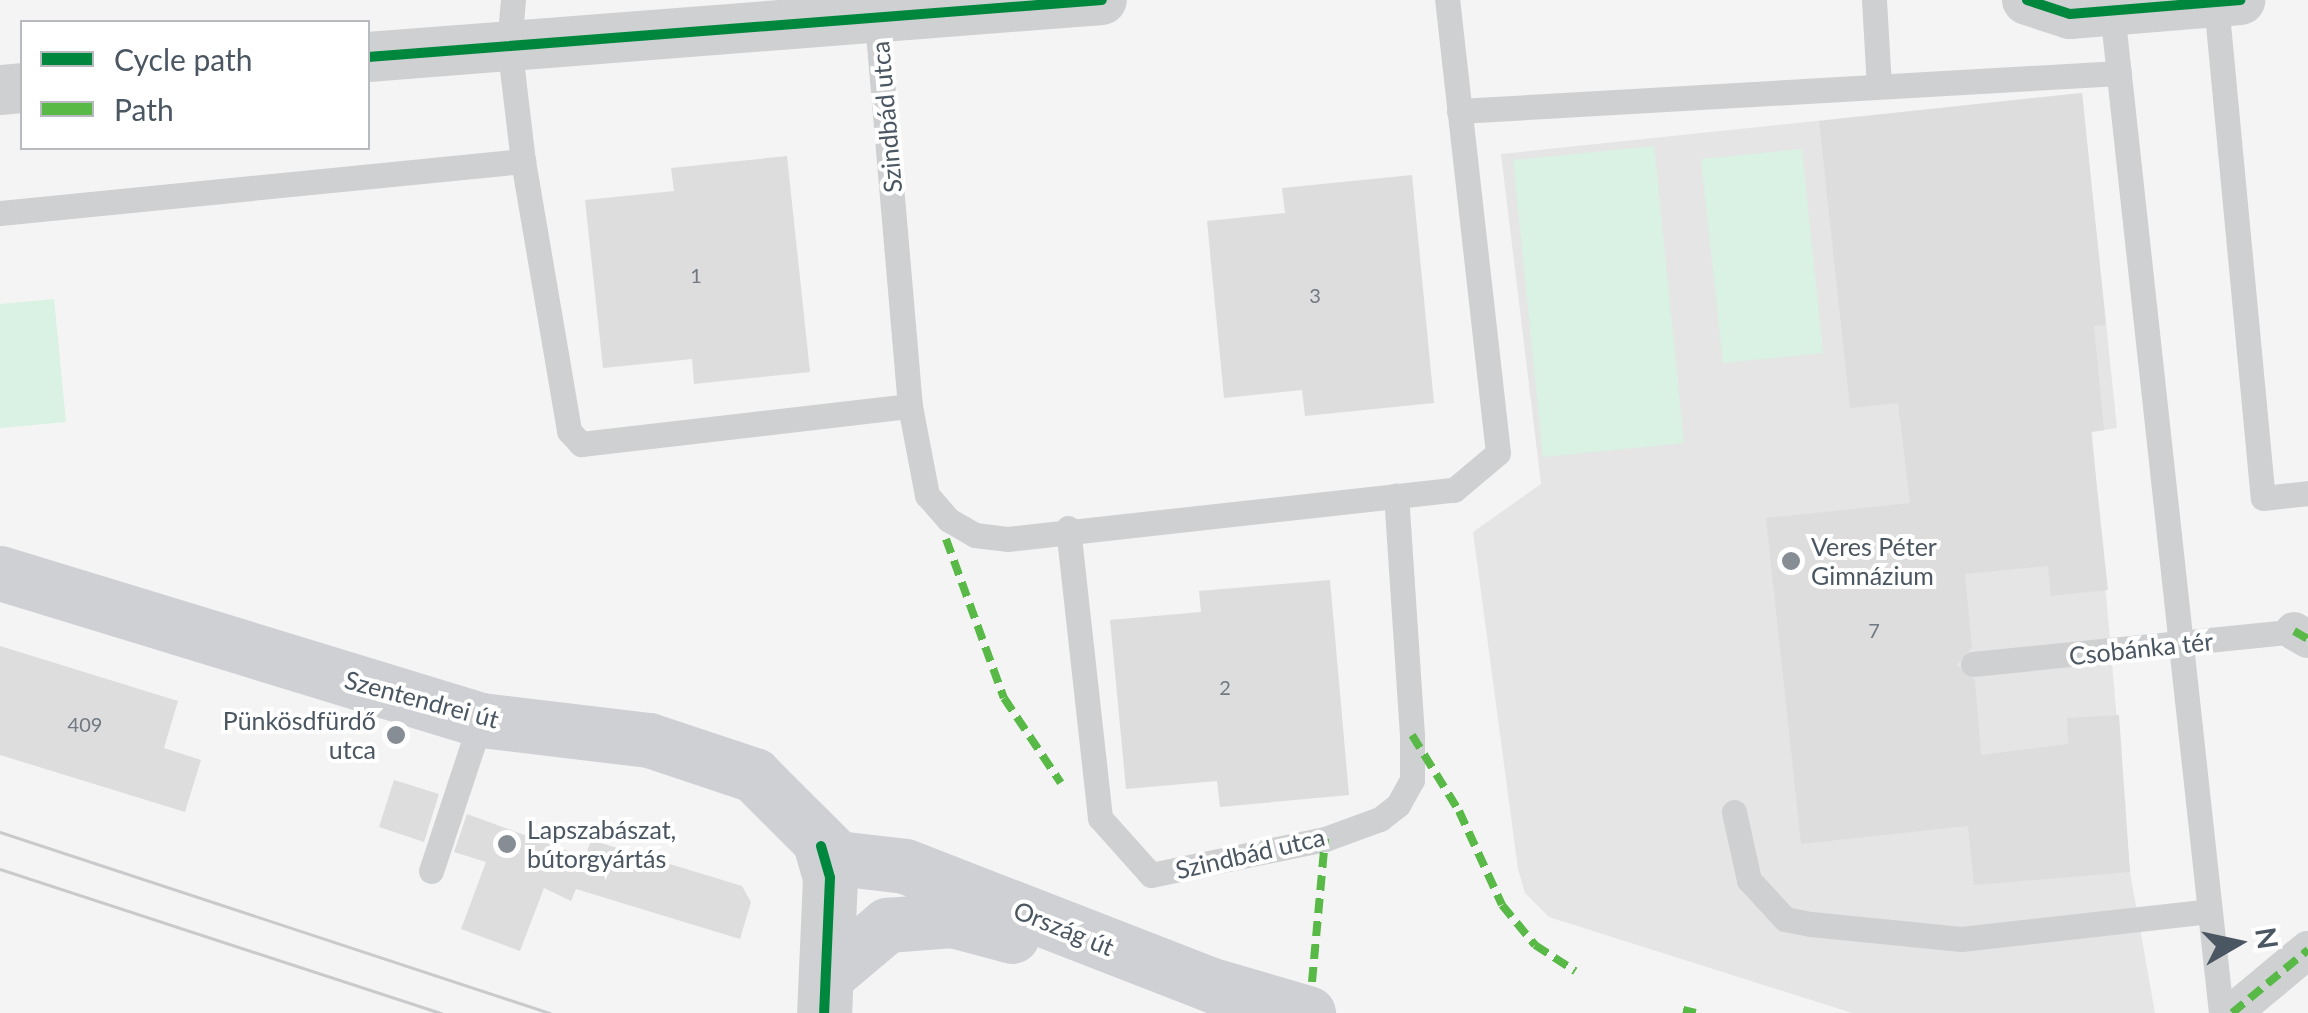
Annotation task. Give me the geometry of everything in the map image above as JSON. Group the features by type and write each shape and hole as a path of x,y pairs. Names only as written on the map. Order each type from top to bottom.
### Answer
{"main road":[{"name":"Szentendrei út","path":"0,573 481,720 649,740 754,775 821,846"},
{"name":"Ország út","path":"821,846 845,860 906,866 1142,959 1308,1013"},
{"path":"827,993 888,925 920,920 952,920 1045,945 1142,959"}],"street":[{"path":"370,57 511,22 1102,0"},
{"path":"2027,0 2070,14 2228,1"},
{"path":"821,846 830,878 827,993"},
{"path":"2232,1013 2308,950"}],"lane":[{"name":"Szindbád utca","path":"876,11 910,406 928,495 949,520 975,535 1007,538 1068,528 1454,490 1498,453 1447,0"},
{"path":"1874,0 1880,86"},
{"path":"2228,1 2263,498 2308,493"},
{"path":"2112,12 2220,1013"},
{"path":"511,22 523,161 568,430 581,444 910,406"},
{"path":"1459,111 2118,73"},
{"path":"0,213 523,161"},
{"name":"Szindbád utca","path":"1068,528 1100,818 1150,875 1325,838 1380,819 1398,805 1412,780 1412,735 1396,496"},
{"name":"Csobánka tér","path":"1973,664 2303,633"},
{"path":"431,871 481,720"},
{"path":"1734,812 1748,880 1785,918 1811,924 1961,939 2209,911"}],"shaded area":[{"name":"Veres Péter Gimnázium","path":"2082,93 2117,428 2092,432 2130,872 2155,1013 1852,1013 1549,917 1525,893 1518,869 1473,532 1541,484 1501,154"}],"green space":[{"path":"1654,146 1684,443 1543,457 1513,160"},
{"path":"1802,149 1823,353 1723,363 1701,159"},
{"path":"54,299 66,422 0,428 0,304"}],"building":[{"path":"2082,93 2106,325 2094,326 2104,430 2091,432 2108,590 2051,596 2048,566 1965,574 1972,648 1957,665 1975,680 1981,755 2068,744 2067,718 2119,715 2130,872 1974,885 1968,826 1801,844 1766,518 1910,503 1898,403 1850,408 1819,121"},
{"path":"787,156 810,372 694,384 692,359 603,368 585,200 674,191 671,168"},
{"path":"1412,175 1434,403 1305,416 1302,390 1224,398 1207,221 1285,213 1282,188"},
{"path":"1330,580 1349,795 1220,807 1217,781 1126,789 1110,620 1201,612 1199,591"},
{"path":"0,646 178,701 164,748 201,760 185,812 0,755"},
{"path":"394,780 439,794 424,842 379,827"},
{"path":"467,814 585,857 591,840 742,886 751,902 740,939 576,889 571,901 544,888 520,951 461,929 486,862 454,852"}],"tram line":[{"path":"0,832 550,1013"},
{"path":"0,869 441,1013"}],"marked path":[{"path":"946,539 1004,698 1061,783"},
{"path":"2294,631 2308,639"},
{"path":"1412,735 1459,811 1502,905 1535,945 1575,971"},
{"path":"1312,982 1325,839"},
{"path":"2232,1013 2308,950"},
{"path":"1683,1010 1696,1013"}],"cycle path":[{"path":"370,57 1102,0"},
{"path":"2027,0 2070,14 2240,0"},
{"path":"821,846 830,878 824,1013"}],"place":[{"name":"Veres Péter Gimnázium","path":"1791,561"},
{"name":"Pünkösdfürdő utca","path":"396,735"},
{"name":"Lapszabászat, bútorgyártás","path":"507,844"}]}
